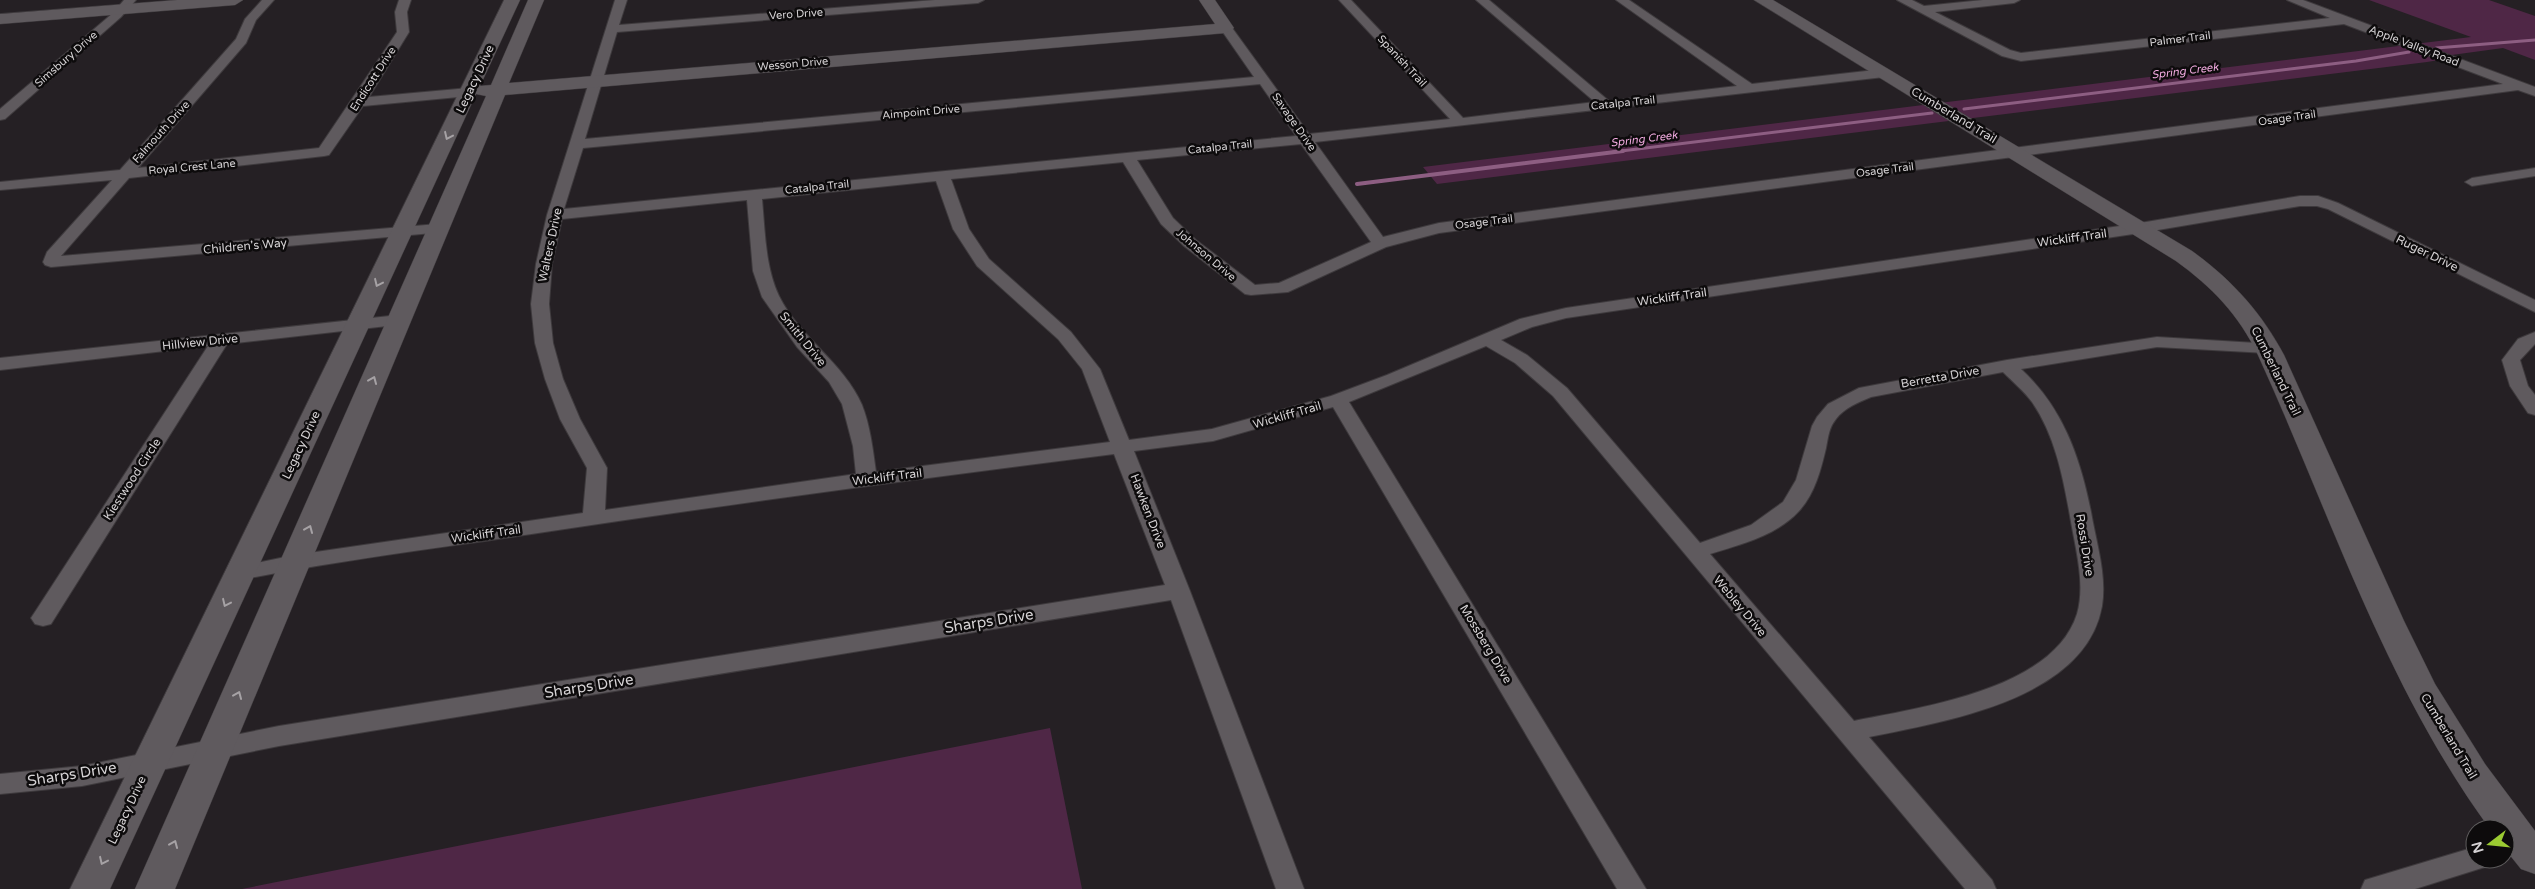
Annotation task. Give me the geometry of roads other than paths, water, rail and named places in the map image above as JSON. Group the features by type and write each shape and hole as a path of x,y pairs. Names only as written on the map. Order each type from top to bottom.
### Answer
{"main road":[{"path":"0,18 126,4 235,0"},
{"name":"Legacy Drive","path":"90,889 512,0"},
{"name":"Legacy Drive","path":"155,889 536,0"},
{"name":"Savage Drive","path":"1207,0 1226,28"},
{"name":"Cumberland Trail","path":"1762,0 2140,228 2184,256 2219,282 2248,316 2267,348 2389,624 2423,692 2454,749 2521,851"},
{"name":"Wesson Drive","path":"468,92 1226,28"}],"street":[{"name":"Falmouth Drive","path":"52,262 53,255 242,40 251,19 268,0"},
{"name":"Endicott Drive","path":"324,152 359,102 403,32 401,12 405,0"},
{"name":"Walters Drive","path":"593,518 598,478 597,468 570,418 554,379 540,319 544,264 555,215 621,0"},
{"name":"Vero Drive","path":"613,28 978,0"},
{"name":"Spanish Trail","path":"1345,0 1460,122"},
{"path":"1482,0 1606,105"},
{"path":"1622,0 1750,89"},
{"path":"1903,0 1922,10 2014,0"},
{"name":"Apple Valley Road","path":"2293,0 2535,92"},
{"name":"Simsbury Drive","path":"0,116 126,4"},
{"name":"Palmer Trail","path":"1922,10 2014,56 2345,20"},
{"name":"Savage Drive","path":"1226,28 1380,244"},
{"name":"Catalpa Trail","path":"555,215 1306,139 1884,73"},
{"name":"Aimpoint Drive","path":"578,144 1264,80"},
{"name":"Osage Trail","path":"1260,291 1282,288 1380,244 1400,237 1439,228 2520,86"},
{"name":"Wesson Drive","path":"359,102 468,92"},
{"name":"Royal Crest Lane","path":"0,186 324,152"},
{"name":"Johnson Drive","path":"1128,157 1158,209 1177,232 1244,287 1260,291"},
{"path":"2472,182 2535,172"},
{"name":"Hawken Drive","path":"942,175 953,214 971,248 1001,279 1085,357 1124,447 1290,889"},
{"name":"Smith Drive","path":"754,194 761,271 771,297 803,343 836,380 852,404 862,438 867,479"},
{"name":"Wickliff Trail","path":"240,573 295,562 867,479 1213,435 1338,400 1394,379 1526,323 1566,312 2140,228 2300,201 2318,202"},
{"name":"Ruger Drive","path":"2318,202 2340,209 2535,307"},
{"name":"Children's Way","path":"52,262 438,229"},
{"name":"Hillview Drive","path":"0,364 399,320"},
{"path":"2535,337 2524,343 2511,360 2519,386 2535,409"},
{"name":"Webley Drive","path":"1486,339 1521,359 1557,390 1982,889"},
{"name":"Kiestwood Circle","path":"42,618 221,340"},
{"name":"Berretta Drive","path":"1694,552 1767,525 1792,506 1800,494 1813,462 1820,428 1825,417 1848,399 1887,386 2157,342 2267,348"},
{"name":"Rossi Drive","path":"1848,732 1998,695 2026,683 2049,669 2070,651 2088,615 2091,580 2076,492 2058,432 2040,400 2007,366"},
{"name":"Mossberg Drive","path":"1338,400 1632,889"},
{"name":"Sharps Drive","path":"0,784 82,776 151,760 309,731 1179,591"},
{"path":"2375,889 2465,862"}],"waterway":[{"name":"Spring Creek","path":"2436,48 2535,40"},
{"name":"Spring Creek","path":"1964,109 2356,61 2409,52"},
{"name":"Spring Creek","path":"1613,152 1932,113"},
{"name":"Spring Creek","path":"1357,184 1623,151"}]}
